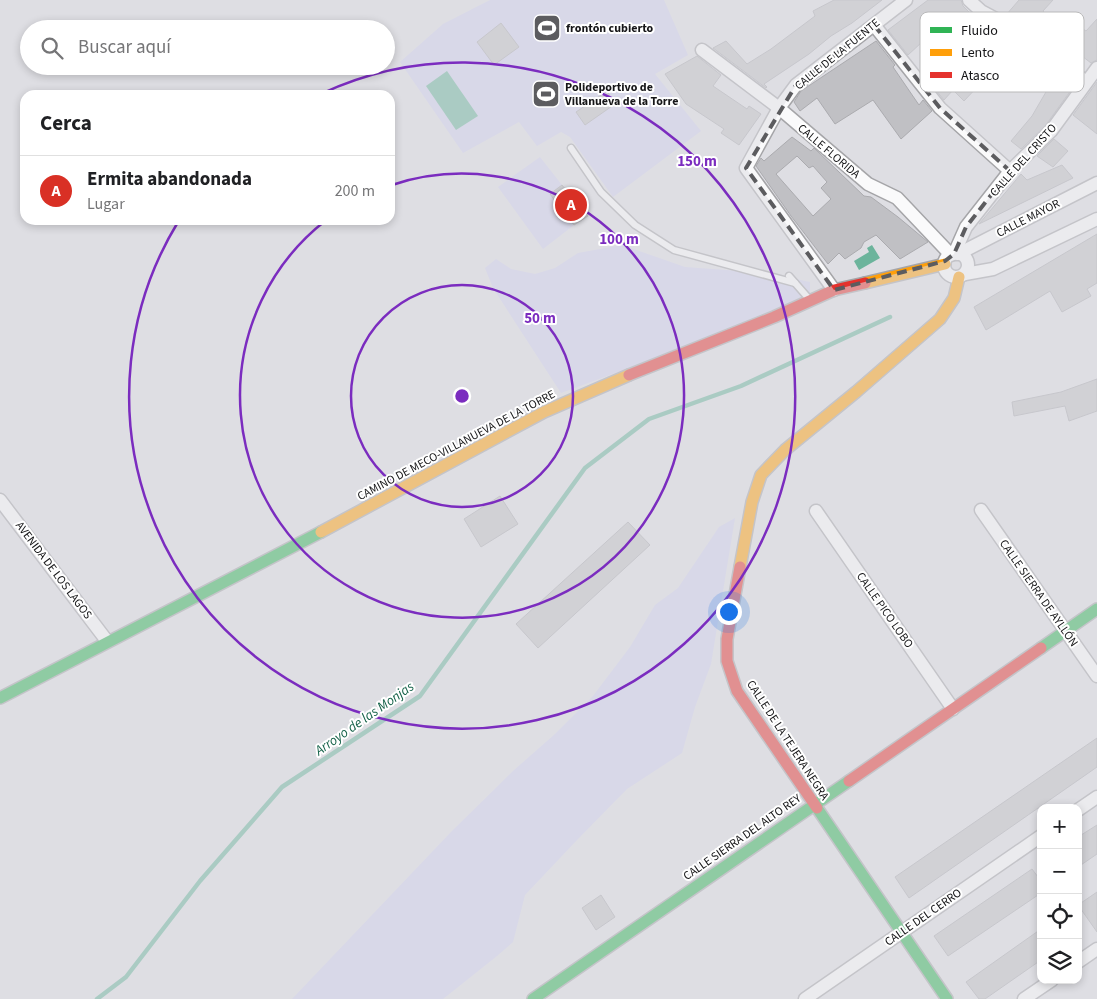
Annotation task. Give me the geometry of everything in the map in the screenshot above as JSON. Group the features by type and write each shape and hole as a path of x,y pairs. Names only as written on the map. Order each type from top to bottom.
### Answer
{"street":[{"name":"CALLE DE LA FUENTE","path":"834,290 746,168 778,108 796,85 906,0"},
{"path":"970,0 983,12"},
{"path":"874,25 920,83"},
{"name":"CALLE FLORIDA","path":"702,50 778,108 868,184 897,198 952,256"},
{"name":"CALLE DEL CRISTO","path":"1084,85 1097,68"},
{"path":"927,92 940,108 1010,171"},
{"name":"CALLE DEL CRISTO","path":"952,256 966,227 1010,171 1051,130 1079,92"},
{"name":"CALLE MAYOR","path":"952,256 1097,183"},
{"path":"962,275 968,270 968,263 965,257 952,256 945,270 954,277 993,269 1097,219"},
{"name":"CAMINO DE MECO-VILLANUEVA DE LA TORRE","path":"0,698 342,520 544,412 656,363 774,317 834,290 952,256"},
{"name":"CALLE DE LA TEJERA NEGRA","path":"947,999 737,691 727,662 727,639 752,502 761,476 786,450 940,319 954,298 962,275"},
{"name":"AVENIDA DE LOS LAGOS","path":"0,500 107,641"},
{"name":"CALLE SIERRA DE AYLLÓN","path":"981,510 1097,676"},
{"name":"CALLE PICO LOBO","path":"816,511 953,709"},
{"name":"CALLE SIERRA DEL ALTO REY","path":"533,999 1097,609"},
{"path":"1082,807 1097,797"},
{"name":"CALLE DEL CERRO","path":"805,999 1037,839"},
{"path":"1082,959 1097,949"},
{"path":"1024,999 1046,984"}],"lane":[{"path":"571,148 601,192 635,225 674,250 795,283"},
{"path":"789,276 810,300"}],"highlighted area":[{"path":"874,25 940,108 1010,171 966,227 954,254 945,261 834,290 746,168 796,85"}],"shaded area":[{"name":"Polideportivo de Villanueva de la Torre","path":"490,0 664,0 688,55 655,74 701,131 613,197 570,137 561,132 537,146 519,122 463,153 400,62 443,24"},
{"path":"447,71 478,116 456,130 426,86"},
{"path":"540,157 562,185 550,194 558,205 556,207 574,225 543,249 498,187"},
{"path":"622,245 685,267 768,273 810,282 810,301 561,393 493,288 485,268 496,259 511,269 535,274 555,268 578,253"},
{"path":"872,245 880,258 859,270 854,261 869,252 867,248"},
{"path":"735,518 711,664 695,707 682,753 627,789 525,895 513,942 443,999 292,999 451,832 593,696 630,647 655,605 678,588 719,527"}],"building":[{"path":"834,0 882,0 809,54 764,84 766,88 713,48 726,41 747,64 771,49 815,16 813,11"},
{"path":"928,0 961,0 963,6 969,12 920,12 920,44 908,55 888,30"},
{"path":"1019,0 1053,0 1044,12 1009,12"},
{"path":"1097,19 1097,60 1091,63 1084,58 1084,30 1086,31"},
{"path":"501,23 519,47 494,65 477,42"},
{"path":"876,41 895,65 893,67 919,105 923,100 932,111 901,139 873,100 835,124 817,98 800,111 794,102 801,91"},
{"path":"697,56 721,75 713,86 747,109 749,106 761,114 739,145 721,133 724,129 686,104 665,74"},
{"path":"1097,82 1097,134 1073,115"},
{"path":"607,91 615,104 585,125 576,112"},
{"path":"937,92 951,92 944,100"},
{"path":"955,92 972,92 964,101"},
{"path":"1046,92 1070,92 1045,126 1021,149 1011,141 1032,116"},
{"path":"792,137 811,151 814,148 864,196 871,197 928,242 900,259 876,235 864,242 861,248 845,259 839,253 828,264 756,166 761,158 764,161","holes":["797,156 809,168 813,166 827,182 821,188 831,199 813,216 776,174"]},
{"path":"1054,139 1068,151 1053,167 1037,156"},
{"path":"1062,165 1073,178 979,224 1021,174 1027,180"},
{"path":"562,185 570,195 575,192 585,204 581,207 588,216 574,225 568,217 565,219 556,207 558,205 550,194"},
{"path":"1097,234 1097,283 1087,289 1091,296 1062,312 1050,291 986,330 974,307"},
{"path":"1097,379 1097,411 1069,421 1065,406 1014,416 1012,402 1061,392"},
{"path":"500,496 518,524 481,547 464,519"},
{"path":"628,522 650,545 538,648 516,624"},
{"path":"1097,738 1097,767 1044,804 1037,804 1037,809 909,898 895,877"},
{"path":"1097,825 1097,854 1082,864 1082,849 1082,834"},
{"path":"1032,869 1037,876 1037,896 948,956 934,936"},
{"path":"1097,892 1097,932 1082,911 1082,902"},
{"path":"601,895 615,917 596,930 582,908"},
{"path":"1037,932 1037,963 985,999 979,999 966,982"}],"waterway":[{"name":"Arroyo de las Monjas","path":"97,999 126,977 200,881 282,787 420,696 585,468 649,419 741,386 890,317"}],"traffic: fast":[{"path":"0,698 321,532"},
{"path":"1041,648 1097,609"},
{"path":"533,999 849,781"},
{"path":"817,808 947,999"}],"traffic: slow":[{"path":"865,283 945,264"},
{"path":"740,567 752,502 761,475 785,450 856,392 940,319 954,298 959,277"},
{"path":"321,532 544,412 629,375"}],"traffic: jam":[{"path":"629,375 774,317 834,290 865,283"},
{"path":"740,567 727,639 727,661 737,691 817,808"},
{"path":"849,781 1041,648"}],"place":[{"name":"frontón cubierto","path":"547,28"},
{"name":"Polideportivo de Villanueva de la Torre","path":"546,94"},
{"name":"Ermita abandonada","path":"571,205"}]}
